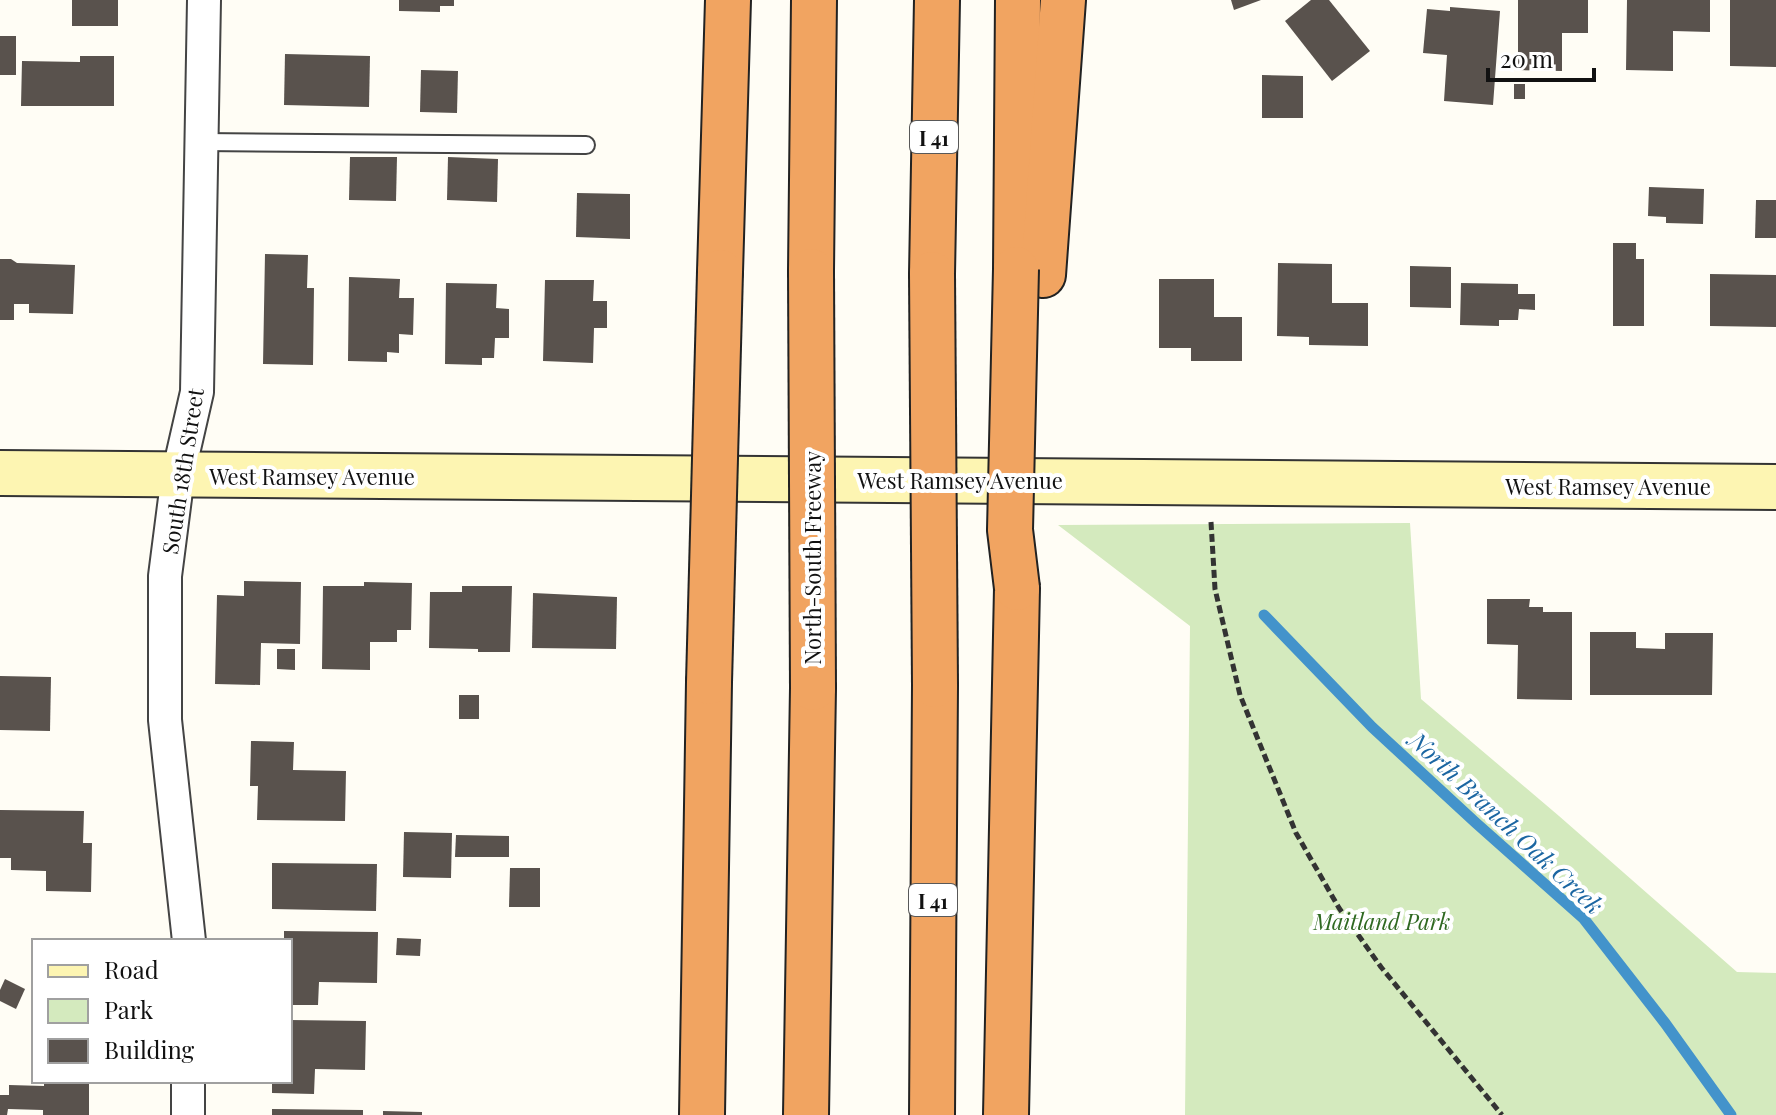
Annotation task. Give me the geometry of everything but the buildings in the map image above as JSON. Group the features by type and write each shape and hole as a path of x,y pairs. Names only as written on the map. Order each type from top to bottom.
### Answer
{"highway":[{"path":"716,0 727,68"},
{"path":"702,1115 709,682 728,0"},
{"name":"North-South Freeway","path":"806,1115 813,688 811,271 814,0"},
{"name":"I 41","path":"932,1115 935,685 932,274 937,0"},
{"path":"1006,1115 1017,588 1027,532 1030,272 1018,0"},
{"path":"1030,272 1063,0"}],"street":[{"name":"South 18th Street","path":"189,939 165,720 165,576 178,475 197,392 204,0"},
{"name":"West Ramsey Avenue","path":"0,473 1776,487"},
{"path":"188,1083 188,1115"}],"lane":[{"path":"201,142 586,145"}],"path":[{"path":"1208,482 1215,589 1240,695 1296,833 1339,908 1381,967 1502,1115"}],"green space":[{"name":"Maitland Park","path":"1410,523 1421,699 1737,972 1776,973 1776,1115 1185,1115 1190,626 1058,525"}],"waterway":[{"name":"North Branch Oak Creek","path":"1264,615 1372,727 1584,919 1731,1115"}]}
